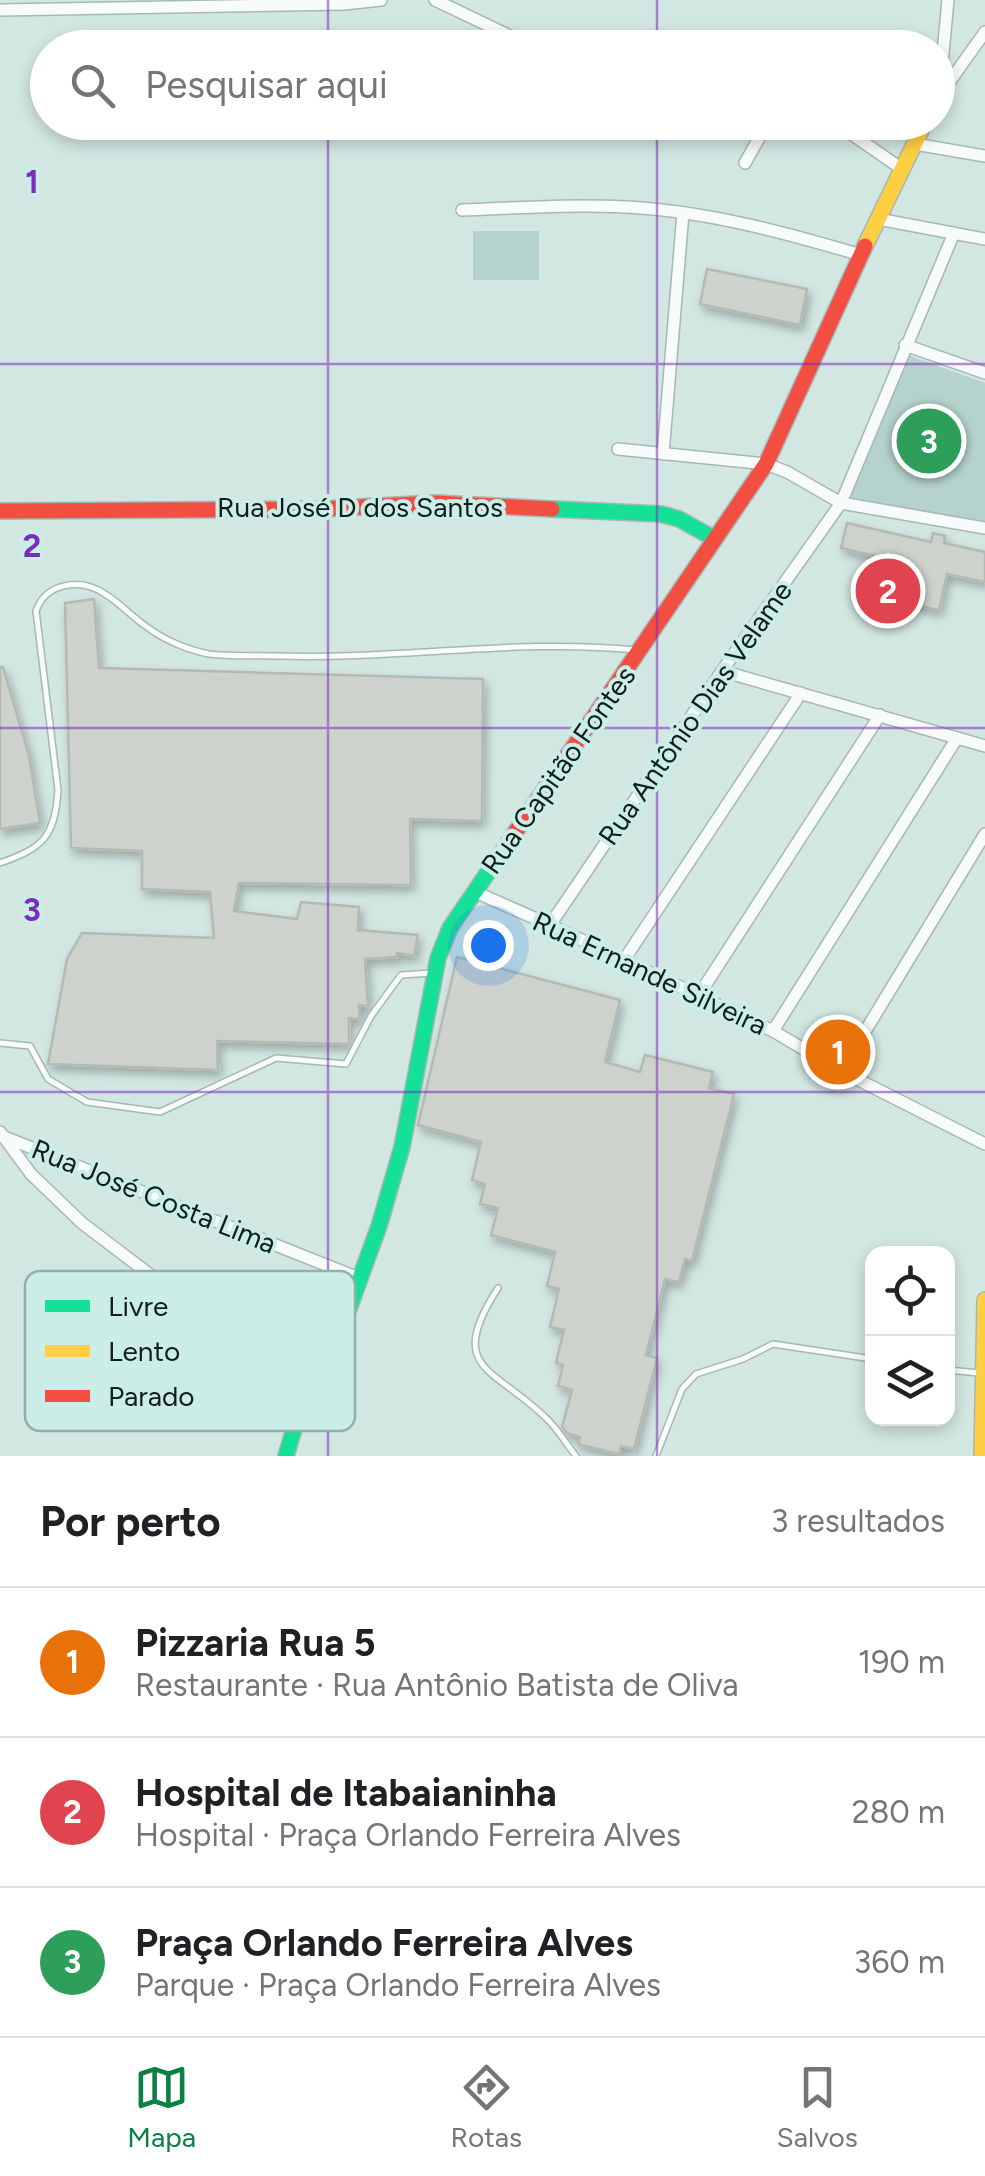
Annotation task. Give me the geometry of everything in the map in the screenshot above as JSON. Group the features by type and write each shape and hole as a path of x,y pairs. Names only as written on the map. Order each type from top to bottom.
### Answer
{"street":[{"path":"0,10 344,4 381,0"},
{"path":"435,0 496,30"},
{"path":"945,30 948,0"},
{"path":"955,74 985,32"},
{"path":"745,164 759,140"},
{"path":"860,140 902,170"},
{"name":"Rua Capitão Fontes","path":"355,1293 402,1147 434,972 450,928 766,464 916,140"},
{"path":"914,144 985,156"},
{"path":"462,210 605,206 684,212 776,230 861,255"},
{"path":"663,454 684,212"},
{"path":"878,219 985,239"},
{"name":"Rua Antônio Dias Velame","path":"550,925 841,503 954,233"},
{"path":"905,345 985,373"},
{"path":"618,450 766,464 788,472 841,503 985,528"},
{"name":"Rua José D dos Santos","path":"0,511 495,505 661,514 679,519 715,539"},
{"path":"722,671 985,746"},
{"path":"624,960 801,693"},
{"path":"698,998 880,715"},
{"path":"773,1031 957,738"},
{"path":"841,1070 985,834"},
{"name":"Rua Ernande Silveira","path":"473,891 773,1031 985,1144"},
{"path":"1,1134 31,1174 82,1224 144,1271"},
{"name":"Rua José Costa Lima","path":"1,1134 344,1271"},
{"name":"Rua José Costa Lima","path":"355,1276 361,1278"},
{"path":"982,1456 985,1300"},
{"name":"Rua Capitão Fontes","path":"286,1456 293,1431"}],"lane":[{"path":"0,863 39,846 48,836 56,814 58,790 36,612 45,594 58,586 73,584 102,591 149,629 210,654 328,658 576,644 640,650"},
{"path":"0,1043 30,1046 48,1080 86,1102 160,1112 276,1058 346,1064 371,1016 401,976 434,972"},
{"path":"498,1288 477,1325 475,1349 480,1362 545,1417 576,1456"},
{"path":"656,1456 682,1389 696,1374 743,1359 773,1344 865,1358"},
{"path":"955,1371 984,1374"}],"shaded area":[{"path":"473,231 539,231 539,280 473,280"},
{"path":"910,356 985,383 985,522 848,499"}],"building":[{"path":"707,269 807,289 800,325 700,304"},
{"path":"847,523 931,542 933,533 945,536 944,543 985,552 985,582 947,574 939,610 912,604 914,592 889,586 886,596 867,591 875,556 841,548"},
{"path":"94,599 99,668 483,679 482,821 410,819 411,885 239,883 234,911 297,919 301,902 359,907 358,930 418,935 414,956 397,953 397,957 365,959 368,1006 359,1005 360,1019 349,1018 349,1044 217,1041 218,1070 48,1064 67,959 82,933 214,938 210,892 142,889 142,851 71,848 65,603"},
{"path":"0,667 29,756 40,823 0,829"},
{"path":"457,957 620,1000 605,1062 640,1072 645,1055 713,1072 709,1088 734,1094 692,1261 685,1259 679,1282 665,1279 646,1355 657,1358 634,1449 621,1446 619,1454 578,1444 580,1437 562,1427 572,1390 558,1386 563,1365 556,1363 564,1330 550,1327 559,1289 547,1286 555,1252 491,1235 498,1208 480,1204 485,1184 472,1180 481,1142 418,1125"}],"traffic: fast":[{"path":"552,509 661,514 679,519 715,539"},
{"path":"355,1292 402,1147 438,958 450,928 508,843"},
{"path":"286,1456 293,1431"}],"traffic: slow":[{"path":"865,246 916,140"},
{"path":"982,1456 985,1300"}],"traffic: jam":[{"path":"508,843 766,464 865,246"},
{"path":"0,511 322,509 435,503 552,509"}],"place":[{"name":"Praça Orlando Ferreira Alves","path":"929,441"},
{"name":"Hospital de Itabaianinha","path":"888,591"},
{"name":"Pizzaria Rua 5","path":"838,1052"}]}
